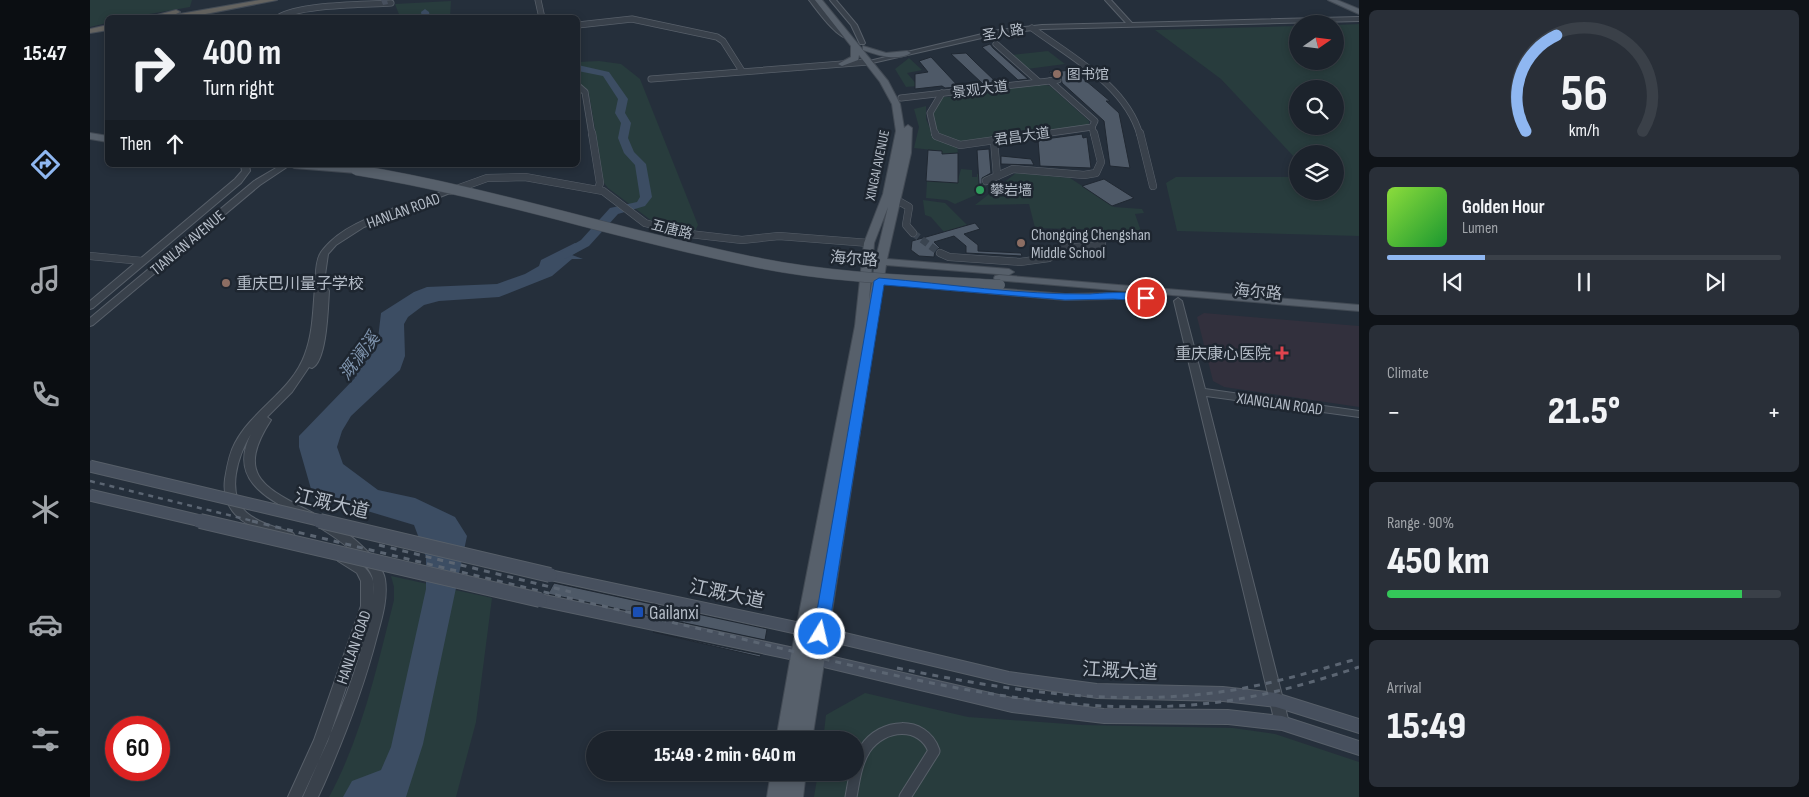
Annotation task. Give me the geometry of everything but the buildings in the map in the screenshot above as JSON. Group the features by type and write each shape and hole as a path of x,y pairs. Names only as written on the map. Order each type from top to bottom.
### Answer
{"highway":[{"path":"183,15 251,0"},
{"path":"169,15 273,0"},
{"path":"90,31 105,28"},
{"path":"90,35 105,32"}],"main road":[{"name":"XINGAI AVENUE","path":"818,0 848,38 861,46"},
{"name":"XINGAI AVENUE","path":"786,731 798,655 861,326 869,243 888,194 900,131 896,104 884,81 872,61 825,0"},
{"path":"1331,0 1359,12"},
{"path":"1342,0 1359,7"},
{"path":"842,64 855,58 861,46 885,55 907,53"},
{"name":"XINGAI AVENUE","path":"803,731 882,261 908,132 901,98 892,80 872,61"},
{"path":"90,130 105,132"},
{"path":"90,136 105,138"},
{"name":"海尔路","path":"358,167 444,184 682,246 762,264 811,271 1132,289 1359,308"},
{"path":"867,260 1086,278 1132,289"},
{"path":"865,280 1065,297 1113,296"},
{"name":"海尔路","path":"1000,281 1113,296 1359,316"},
{"name":"江溉大道","path":"90,466 550,575 804,630 1019,680 1097,691 1223,694 1276,700 1359,726"},
{"path":"90,495 540,600 798,655 1012,705 1104,716 1228,717 1282,723 1359,748"},
{"path":"776,797 779,781"},
{"path":"794,797 796,781"}],"street":[{"path":"538,0 541,15"},
{"name":"XINGAI AVENUE","path":"812,0 833,26 848,38"},
{"name":"XINGAI AVENUE","path":"832,0 854,25 861,46"},
{"path":"1108,0 1130,24"},
{"path":"283,15 303,10 388,2"},
{"name":"圣人路","path":"650,79 872,61 990,33 1032,28 1359,19"},
{"path":"580,25 632,20 717,38 723,41 742,72"},
{"path":"1032,28 1084,67 1120,98 1133,113 1153,186"},
{"path":"996,44 1039,82"},
{"name":"景观大道","path":"901,98 1058,80"},
{"path":"986,181 1013,169 1084,175 1096,172 1101,162 1092,127 1095,121 1050,81"},
{"path":"580,88 585,92 600,183 598,189"},
{"path":"928,95 934,102 942,93"},
{"name":"君昌大道","path":"934,102 930,108 929,119 936,136 960,145 1092,127"},
{"path":"994,140 997,176"},
{"name":"TIANLAN AVENUE","path":"90,306 238,181 246,171 245,167"},
{"name":"TIANLAN AVENUE","path":"90,323 257,183 283,167"},
{"name":"五唐路","path":"446,193 466,184 487,178 525,177 598,189 613,196 632,214 654,226 710,238 750,239 779,236 869,243"},
{"path":"238,181 250,180 257,183"},
{"name":"HANLAN ROAD","path":"295,797 321,741 364,617 369,593 368,582 360,570 350,561 246,519 235,508 230,492 231,464 234,452 248,430 296,379 310,356 322,263 327,248 333,241 350,230 446,193"},
{"name":"HANLAN ROAD","path":"310,797 336,742 376,616 381,590 379,576 371,564 339,533 266,491 256,481 250,459 252,441 257,430 302,379 317,355 322,331 328,262 337,242 361,229 414,209 446,193"},
{"path":"895,199 909,207 906,225 913,233"},
{"path":"940,253 949,257 1020,262 1049,258 1063,248 1102,246 1100,232"},
{"path":"90,256 142,261"},
{"path":"1178,301 1282,723"},
{"name":"XIANGLAN ROAD","path":"1200,392 1359,414"},
{"path":"851,797 857,763 875,738 892,730 908,728 928,734 934,751 906,797"}],"shaded area":[{"name":"重庆康心医院","path":"1204,313 1359,326 1359,407 1224,387 1213,381 1197,317"}],"green space":[{"path":"90,0 192,0 190,7 144,15 105,15 105,23 90,27"},
{"path":"451,1 450,15 399,15 395,4"},
{"path":"1359,24 1359,236 1177,231 1166,183 1176,177 1289,177 1289,200 1344,200 1344,145 1289,145 1289,151 1221,79 1155,30 1289,26 1289,70 1344,70 1344,25"},
{"path":"1048,51 1065,64 1027,69 1012,55"},
{"path":"909,58 922,70 907,73 918,86 906,87 895,69"},
{"path":"599,61 621,64 640,79 698,225 695,231 652,221 604,183 589,93 580,83 580,62"},
{"path":"1042,84 1050,86 1089,121 1089,126 1035,133 1031,129 1011,132 1014,136 960,143 940,136 930,119 941,97 961,96 961,94 978,92 980,94 999,90 1007,91 1006,89"},
{"path":"926,106 926,119 934,138 957,145 958,153 942,154 942,151 914,148 919,127 914,109"},
{"path":"961,169 972,170 972,177 977,177 977,174 987,174 985,191 955,204 947,200 926,198 927,181 957,183"},
{"path":"1016,173 1070,178 1114,207 1142,209 1144,213 1135,214 1141,231 1035,228 1029,204 975,205"},
{"path":"923,200 945,203 967,225 944,232 931,217 925,215"},
{"path":"391,576 492,598 476,722 456,797 329,797 351,750 368,701 394,600 394,587"},
{"path":"865,693 968,717 1082,725 1233,728 1275,734 1359,762 1359,797 814,797 817,781 864,781 864,731 824,731 826,715"}],"water":[{"path":"575,243 584,247 572,255 583,259 572,259 552,276 499,297 439,301 424,305 408,317 404,324 405,356 400,370 351,416 342,431 337,447 343,464 378,490 415,498 455,517 467,536 423,744 406,797 343,797 352,781 381,770 391,747 426,589 426,557 414,525 334,501 311,489 299,447 299,436 355,378 354,375 377,347 381,313 414,292 427,287 497,284 525,274 539,266 541,260"}],"waterway":[{"name":"溉澜溪","path":"563,256 585,243 614,211 641,204 646,197 640,164 629,153 623,138 626,123 620,113 623,99 606,74 580,68"}],"tunnel":[{"path":"913,233 940,253"}],"railway":[{"path":"90,481 257,522"},
{"path":"252,521 833,661 967,690 1035,700 1102,706 1168,706 1233,700 1296,686 1359,667"},
{"path":"379,545 571,592"},
{"path":"897,668 982,684 1067,695 1153,697 1196,695 1239,689 1282,680 1353,660"}],"place":[{"name":"图书馆","path":"1057,74"},
{"name":"攀岩墙","path":"980,190"},
{"name":"Chongqing Chengshan Middle School","path":"1021,243"},
{"name":"重庆巴川量子学校","path":"226,283"},
{"name":"重庆康心医院","path":"1282,353"},
{"name":"Gailanxi","path":"638,612"}],"route":[{"path":"820,634 879,281 1065,297 1113,296 1146,298"}]}
